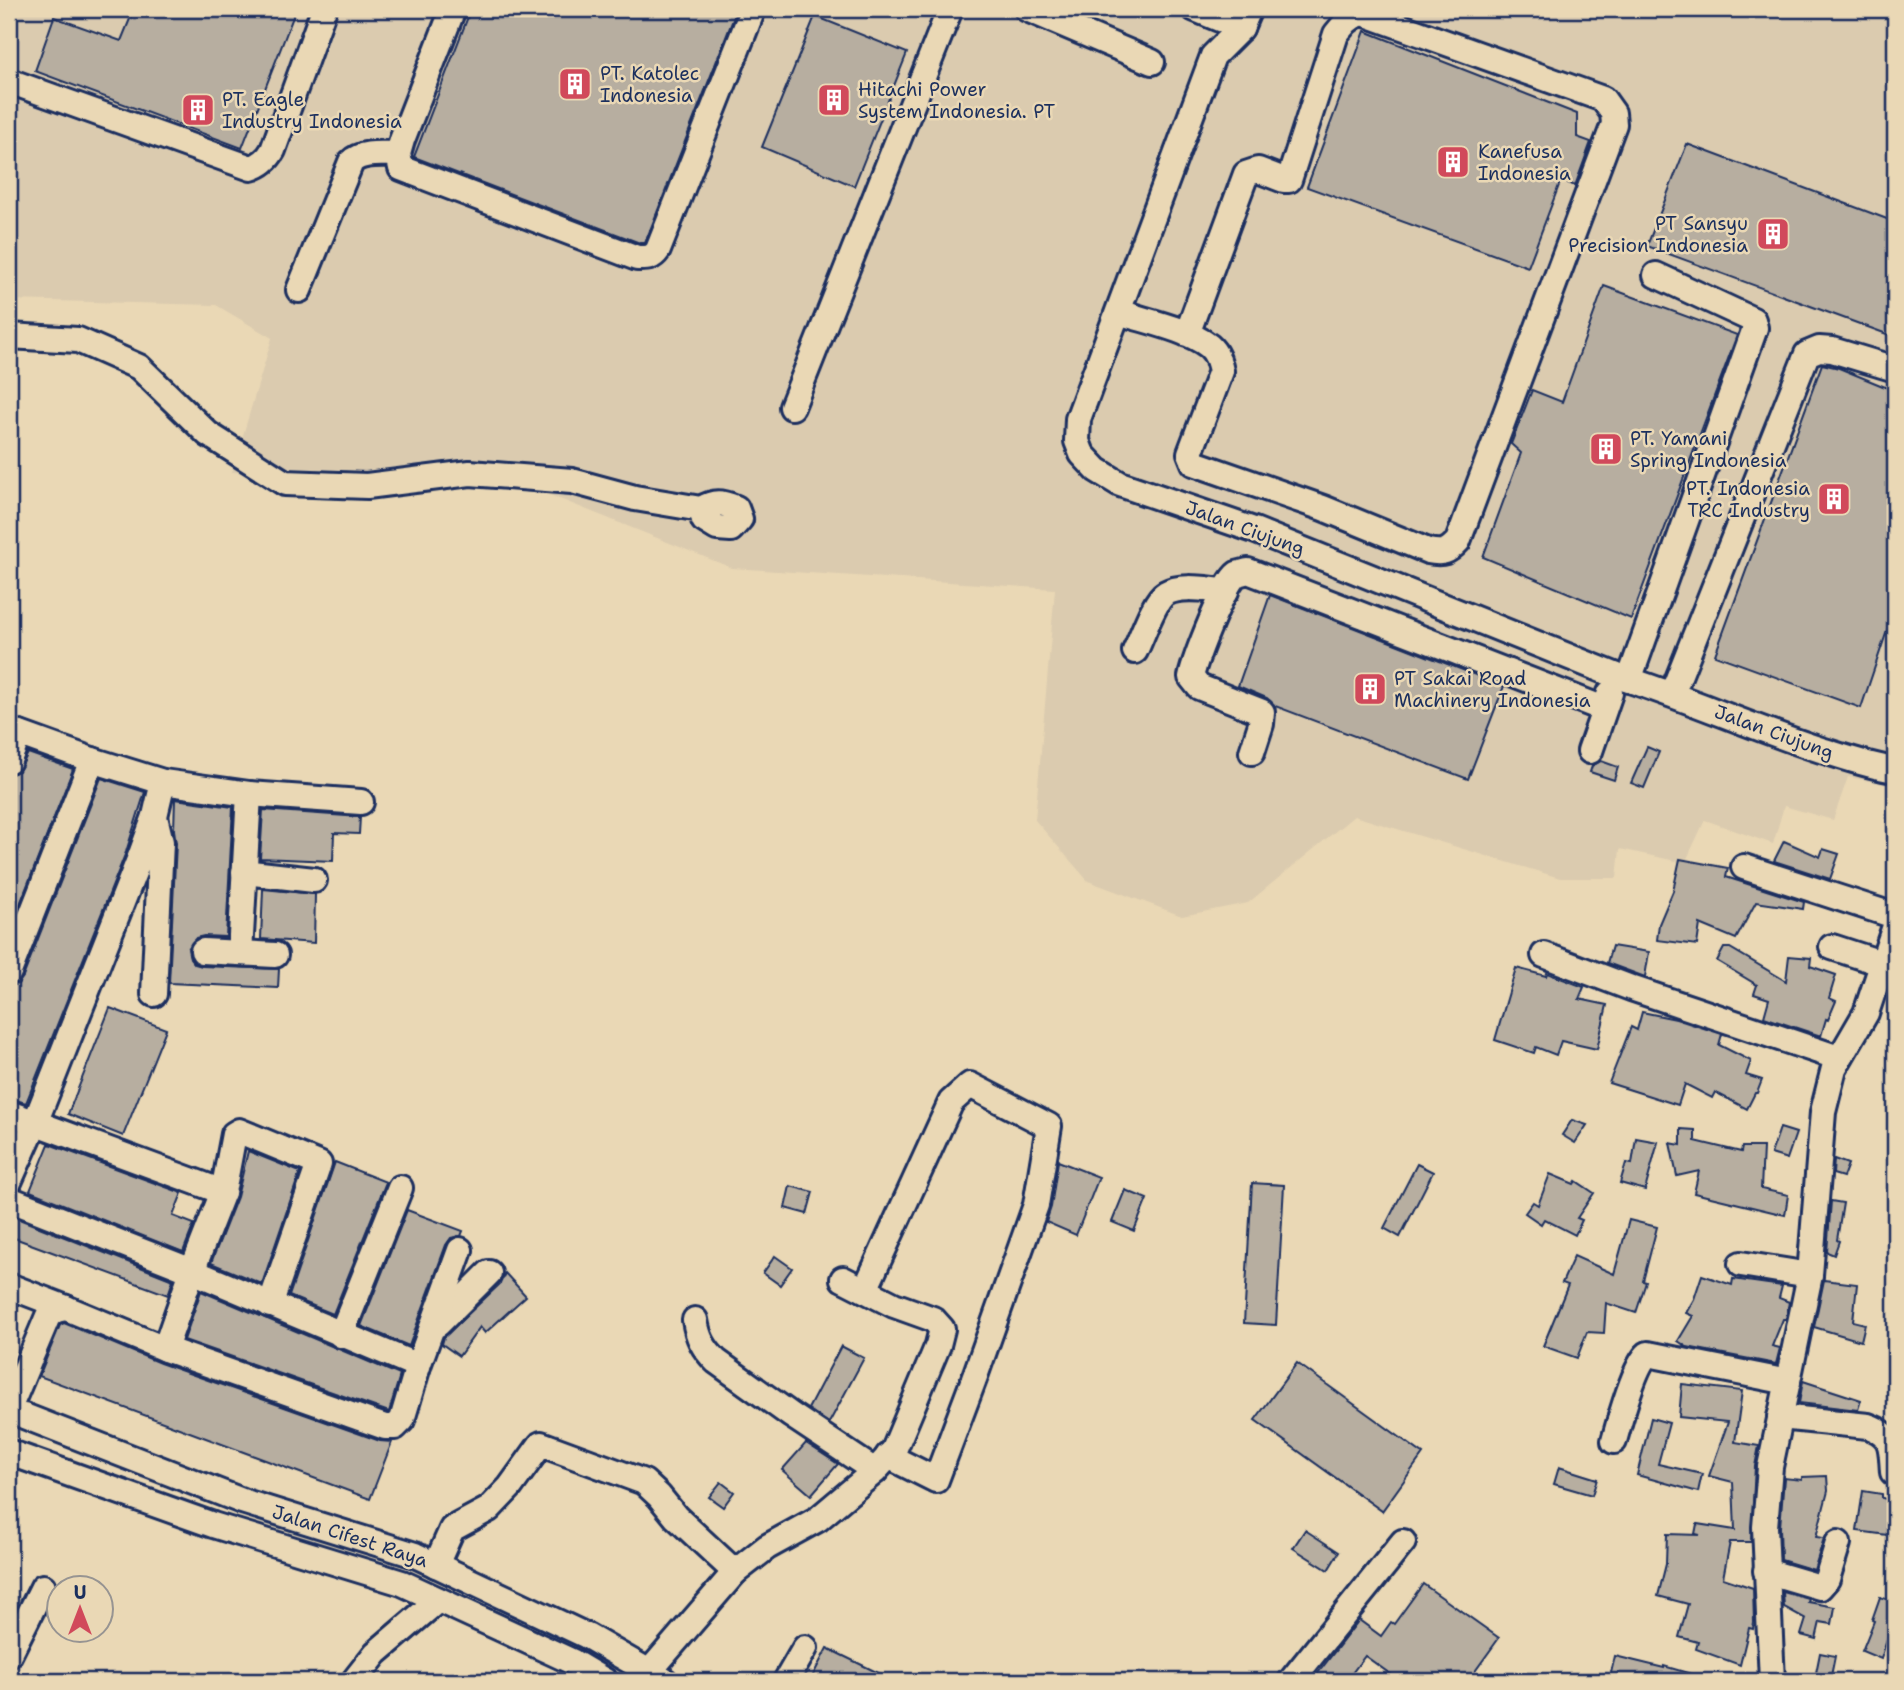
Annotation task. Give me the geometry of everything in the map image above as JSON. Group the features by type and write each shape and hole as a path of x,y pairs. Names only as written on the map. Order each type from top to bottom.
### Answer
{"street":[{"path":"9,81 251,167 269,157 324,9"},
{"path":"453,9 398,154 401,168 408,173 637,258 654,256 694,163 753,9"},
{"path":"792,407 950,9"},
{"path":"1027,9 1153,62"},
{"path":"1206,11 1213,56"},
{"name":"Jalan Ciujung","path":"1206,11 1245,18 1213,56 1078,419 1077,441 1082,454 1097,470 1120,484 1254,530 1623,678 1771,733 1861,763 1895,770"},
{"path":"1119,312 1186,334 1210,347 1217,357 1221,371 1190,453 1194,463 1323,508 1428,551 1448,551 1458,541 1614,124 1613,113 1603,99 1363,13 1354,16 1336,34 1289,180 1258,170 1246,174 1186,334"},
{"path":"299,289 351,162 364,155 398,154"},
{"path":"1590,751 1604,709 1623,678 1755,328 1753,320 1656,275"},
{"path":"9,337 78,340 139,367 208,434 285,483 368,486 470,473 572,481 635,498 701,509"},
{"path":"1672,694 1807,354 1819,349 1832,350 1895,369"},
{"path":"1252,752 1262,712 1199,687 1191,677 1226,592 1238,573 1248,571 1604,709"},
{"path":"1135,651 1160,598 1168,592 1193,589 1226,592"},
{"path":"9,760 14,732 163,782 249,794 360,802"},
{"path":"9,972 92,760"},
{"path":"9,1182 35,1123 155,816 163,782"},
{"path":"240,953 249,794"},
{"path":"154,994 161,842 155,816"},
{"path":"1744,867 1895,916"},
{"path":"244,872 314,880"},
{"path":"1772,1681 1765,1527 1769,1479 1810,1275 1823,1112 1839,1058 1866,1013 1895,926"},
{"path":"1832,947 1884,964"},
{"path":"203,951 275,955"},
{"path":"1544,955 1630,988 1839,1058"},
{"path":"657,1676 735,1572 767,1546 818,1518 882,1464 894,1450 938,1345 942,1329 933,1319 894,1305 854,1284 951,1102 970,1085 1049,1126 1036,1205 936,1480 882,1464 791,1415 705,1350 699,1340 695,1320"},
{"path":"9,1113 223,1192"},
{"path":"165,1349 223,1192 234,1135 239,1131 319,1164 270,1305"},
{"path":"341,1335 400,1188"},
{"path":"9,1199 192,1271 418,1366"},
{"path":"9,1286 165,1349 390,1428 399,1425 401,1420 460,1250"},
{"path":"1741,1265 1810,1275"},
{"path":"432,1331 489,1273"},
{"path":"10,1453 22,1444 27,1430 14,1408 48,1316 66,1308"},
{"path":"1614,1441 1637,1372 1648,1354 1788,1382"},
{"name":"Jalan Cifest Raya","path":"14,1408 242,1501 425,1560 587,1636 657,1676"},
{"path":"1780,1417 1868,1426 1881,1430 1888,1438 1893,1472"},
{"path":"402,1583 452,1529 489,1509 510,1487 541,1444 644,1482 676,1517 735,1572"},
{"name":"Jalan Cifest Raya","path":"10,1453 212,1525 402,1583 584,1676"},
{"path":"1291,1681 1403,1542"},
{"path":"1766,1571 1819,1587 1827,1579 1838,1543"},
{"path":"9,1655 44,1588"},
{"path":"354,1681 376,1653 438,1600"},
{"path":"786,1681 805,1648"}],"shaded area":[{"path":"9,9 1895,9 1895,786 1848,777 1833,820 1784,806 1773,844 1705,820 1685,863 1620,849 1617,878 1560,878 1354,816 1248,903 1182,916 1088,881 1035,820 1055,589 732,568 540,491 232,472 272,338 216,305 9,300"}],"building":[{"name":"PT. Eagle Industry Indonesia","path":"134,9 296,9 242,148 35,71 54,17 121,41"},
{"name":"PT. Katolec Indonesia","path":"471,9 737,9 645,243 414,157"},
{"name":"Hitachi Power System Indonesia. PT","path":"815,16 907,53 854,186 762,147"},
{"name":"Kanefusa Indonesia","path":"1365,31 1577,114 1577,137 1591,142 1575,186 1561,180 1528,267 1307,187"},
{"name":"PT Sansyu Precision Indonesia","path":"1687,144 1895,222 1895,337 1647,246"},
{"name":"PT. Yamani Spring Indonesia","path":"1604,286 1737,335 1631,619 1483,557 1521,453 1511,444 1532,390 1562,402"},
{"name":"PT. Indonesia TRC Industry","path":"1822,364 1839,368 1895,391 1895,607 1861,708 1715,655"},
{"name":"PT Sakai Road Machinery Indonesia","path":"1270,595 1504,686 1468,779 1275,706 1267,698 1238,686"},
{"path":"1647,747 1659,752 1644,788 1631,783"},
{"path":"28,753 73,769 9,932 9,775 19,771"},
{"path":"1601,761 1618,767 1614,780 1590,772 1592,766"},
{"path":"101,778 145,792 126,852 26,1103 9,1098 9,987 18,984 23,977"},
{"path":"175,799 233,807 226,937 196,938 188,949 190,958 195,964 202,966 279,969 278,988 169,983 176,843"},
{"path":"263,810 360,817 359,834 334,833 333,861 260,858"},
{"path":"1784,841 1820,857 1823,849 1839,854 1830,879 1774,861"},
{"path":"1680,859 1728,868 1726,877 1804,902 1803,909 1756,902 1736,939 1700,924 1697,945 1657,940 1659,924 1673,891"},
{"path":"263,889 315,894 314,943 261,939"},
{"path":"1612,946 1649,952 1645,977 1607,963"},
{"path":"1724,948 1730,948 1786,981 1789,956 1811,958 1810,966 1836,975 1829,998 1836,1001 1828,1020 1826,1019 1821,1036 1764,1017 1769,999 1754,994 1757,985 1717,961"},
{"path":"1516,968 1546,976 1547,973 1584,987 1579,999 1607,1005 1597,1049 1561,1041 1556,1055 1536,1047 1534,1053 1495,1040"},
{"path":"110,1008 166,1029 123,1136 68,1114"},
{"path":"1642,1012 1676,1019 1722,1034 1719,1045 1751,1061 1746,1075 1762,1080 1747,1109 1715,1092 1712,1098 1685,1084 1678,1105 1609,1083 1631,1027 1637,1030"},
{"path":"1572,1120 1587,1125 1575,1143 1562,1135"},
{"path":"1780,1128 1796,1133 1787,1159 1771,1154"},
{"path":"1681,1129 1695,1130 1695,1141 1741,1152 1742,1147 1763,1147 1761,1189 1788,1195 1785,1215 1694,1193 1699,1171 1677,1176 1670,1143 1681,1145"},
{"path":"1636,1138 1658,1142 1645,1190 1620,1183 1626,1163 1632,1164"},
{"path":"49,1144 182,1193 173,1216 194,1224 183,1252 30,1191"},
{"path":"248,1151 300,1172 262,1284 211,1263 237,1197"},
{"path":"1834,1159 1848,1164 1843,1177 1833,1174"},
{"path":"1058,1161 1099,1177 1076,1235 1046,1222"},
{"path":"335,1162 386,1182 333,1314 289,1296"},
{"path":"1417,1164 1433,1172 1400,1237 1384,1228"},
{"path":"1550,1174 1574,1184 1576,1181 1594,1193 1577,1218 1582,1220 1575,1235 1544,1219 1541,1224 1525,1213 1533,1202 1538,1205"},
{"path":"1252,1183 1284,1185 1276,1325 1244,1323"},
{"path":"790,1186 813,1192 807,1214 785,1208"},
{"path":"1125,1190 1147,1199 1134,1231 1112,1222"},
{"path":"1831,1201 1843,1203 1839,1241 1834,1255 1827,1252"},
{"path":"407,1210 463,1231 461,1236 451,1238 446,1245 409,1346 361,1326"},
{"path":"9,1215 173,1280 168,1295 9,1236"},
{"path":"1629,1220 1657,1227 1643,1281 1646,1282 1636,1313 1606,1303 1604,1333 1587,1332 1577,1358 1543,1346 1568,1285 1562,1283 1574,1256 1614,1274"},
{"path":"775,1256 792,1268 780,1285 763,1273"},
{"path":"505,1273 526,1296 485,1333 480,1327 459,1356 442,1344 444,1337 500,1284"},
{"path":"1702,1275 1732,1285 1733,1279 1782,1286 1779,1298 1789,1302 1786,1319 1783,1319 1772,1346 1780,1348 1776,1364 1687,1347 1678,1341 1693,1316 1686,1313"},
{"path":"1824,1280 1857,1284 1853,1321 1865,1324 1861,1341 1814,1327"},
{"path":"201,1291 400,1375 389,1412 184,1340"},
{"path":"64,1323 160,1363 380,1441 392,1442 370,1499 39,1376 60,1325"},
{"path":"841,1346 864,1358 829,1423 808,1409"},
{"path":"1297,1363 1423,1454 1382,1511 1255,1420"},
{"path":"1803,1381 1861,1400 1858,1410 1799,1403"},
{"path":"1682,1384 1742,1391 1735,1442 1759,1446 1755,1466 1751,1542 1730,1542 1723,1578 1753,1588 1753,1629 1749,1628 1740,1665 1696,1649 1698,1642 1679,1637 1688,1604 1658,1596 1666,1564 1667,1534 1700,1535 1695,1534 1697,1524 1735,1530 1733,1482 1709,1476 1728,1422 1679,1417"},
{"path":"1651,1418 1669,1423 1658,1464 1702,1474 1698,1492 1637,1475"},
{"path":"806,1443 838,1464 811,1495 782,1470"},
{"path":"1559,1467 1597,1479 1592,1495 1554,1484"},
{"path":"1827,1476 1828,1491 1816,1537 1824,1538 1814,1570 1781,1560 1780,1527 1784,1478 1802,1480 1802,1477"},
{"path":"721,1482 734,1492 723,1507 709,1497"},
{"path":"1863,1491 1882,1494 1882,1498 1895,1501 1895,1536 1857,1531"},
{"path":"1305,1530 1339,1552 1328,1570 1293,1548"},
{"path":"1423,1584 1499,1638 1468,1681 1400,1681 1365,1656 1346,1681 1312,1681 1359,1620 1381,1636 1391,1622 1394,1624"},
{"path":"1783,1592 1809,1599 1808,1602 1835,1607 1832,1624 1820,1622 1816,1639 1801,1635 1806,1619 1784,1607"},
{"path":"1880,1597 1895,1602 1895,1614 1881,1659 1862,1651"},
{"path":"827,1648 895,1681 810,1681"},
{"path":"1820,1653 1835,1656 1831,1676 1816,1673"},
{"path":"1615,1656 1664,1666 1703,1679 1659,1681 1638,1674 1637,1681 1609,1681"}],"place":[{"name":"PT. Katolec Indonesia","path":"575,84"},
{"name":"Hitachi Power System Indonesia. PT","path":"834,100"},
{"name":"PT. Eagle Industry Indonesia","path":"198,110"},
{"name":"Kanefusa Indonesia","path":"1453,162"},
{"name":"PT Sansyu Precision Indonesia","path":"1773,234"},
{"name":"PT. Yamani Spring Indonesia","path":"1606,449"},
{"name":"PT. Indonesia TRC Industry","path":"1834,499"},
{"name":"PT Sakai Road Machinery Indonesia","path":"1370,689"}]}
